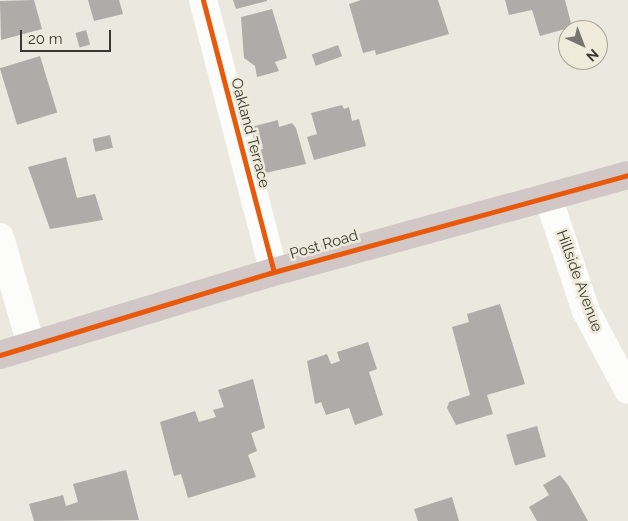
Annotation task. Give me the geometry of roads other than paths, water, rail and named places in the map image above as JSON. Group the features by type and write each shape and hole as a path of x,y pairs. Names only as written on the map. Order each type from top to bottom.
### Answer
{"main road":[{"name":"Post Road","path":"0,355 274,272 628,175"}],"street":[{"name":"Oakland Terrace","path":"202,0 274,272"},
{"name":"Hillside Avenue","path":"548,197 586,310 628,390"},
{"path":"0,237 31,345"}]}
